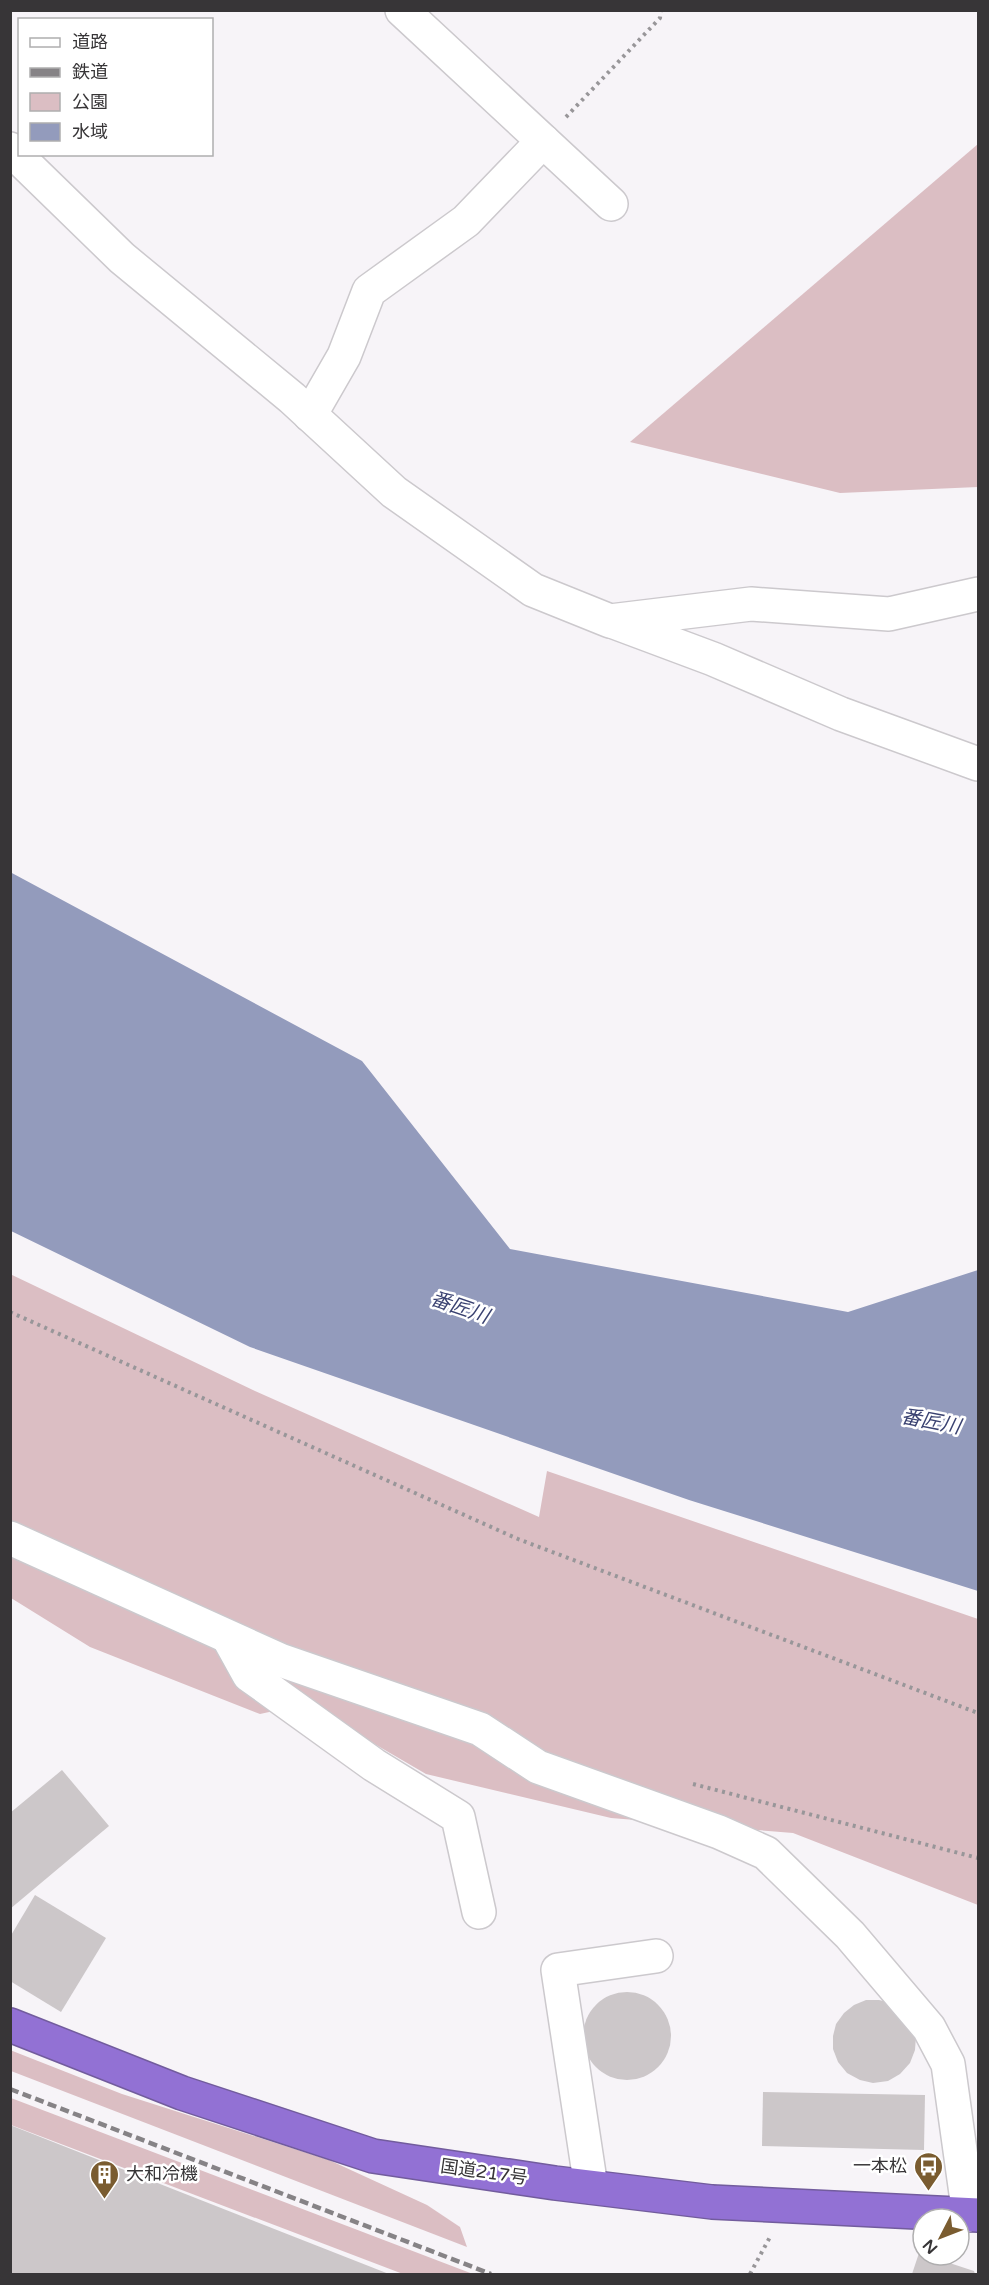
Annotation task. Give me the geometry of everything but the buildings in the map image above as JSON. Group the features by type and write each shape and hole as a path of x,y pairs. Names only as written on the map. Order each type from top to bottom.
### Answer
{"highway":[{"name":"国道217号","path":"10,2025 182,2093 373,2156 712,2202 974,2215"}],"street":[{"path":"402,10 610,204"},
{"path":"310,415 344,356 369,291 466,221 543,141"},
{"path":"10,149 122,258 310,415 394,492 533,590 713,659 841,714 978,764"},
{"path":"610,621 752,604 889,614 978,594"},
{"path":"10,1538 280,1660 480,1729 538,1767 719,1832 766,1853 850,1935 929,2028 948,2064 974,2215"},
{"path":"228,1637 249,1676 374,1765 458,1816 479,1912"},
{"path":"591,2187 558,1970 656,1956"}],"path":[{"path":"543,141 660,18 661,10"},
{"path":"10,1312 518,1539 978,1713"},
{"path":"689,1783 978,1858"},
{"path":"750,2274 771,2237"}],"green space":[{"path":"978,144 978,487 840,493 630,442"},
{"path":"10,1274 255,1391 539,1517 547,1471 978,1619 978,1905 793,1833 611,1818 426,1774 306,1704 260,1714 90,1647 11,1598"},
{"path":"10,2050 122,2094 329,2160 427,2205 460,2227 467,2247 11,2071"},
{"path":"10,2098 473,2274 403,2274 11,2125"}],"water":[{"name":"番匠川","path":"10,872 362,1061 510,1249 848,1312 978,1270 978,1591 689,1500 250,1347 11,1231"}],"railway":[{"path":"10,2089 491,2274"}],"place":[{"name":"一本松","path":"928,2192"},
{"name":"大和冷機","path":"105,2200"}]}
